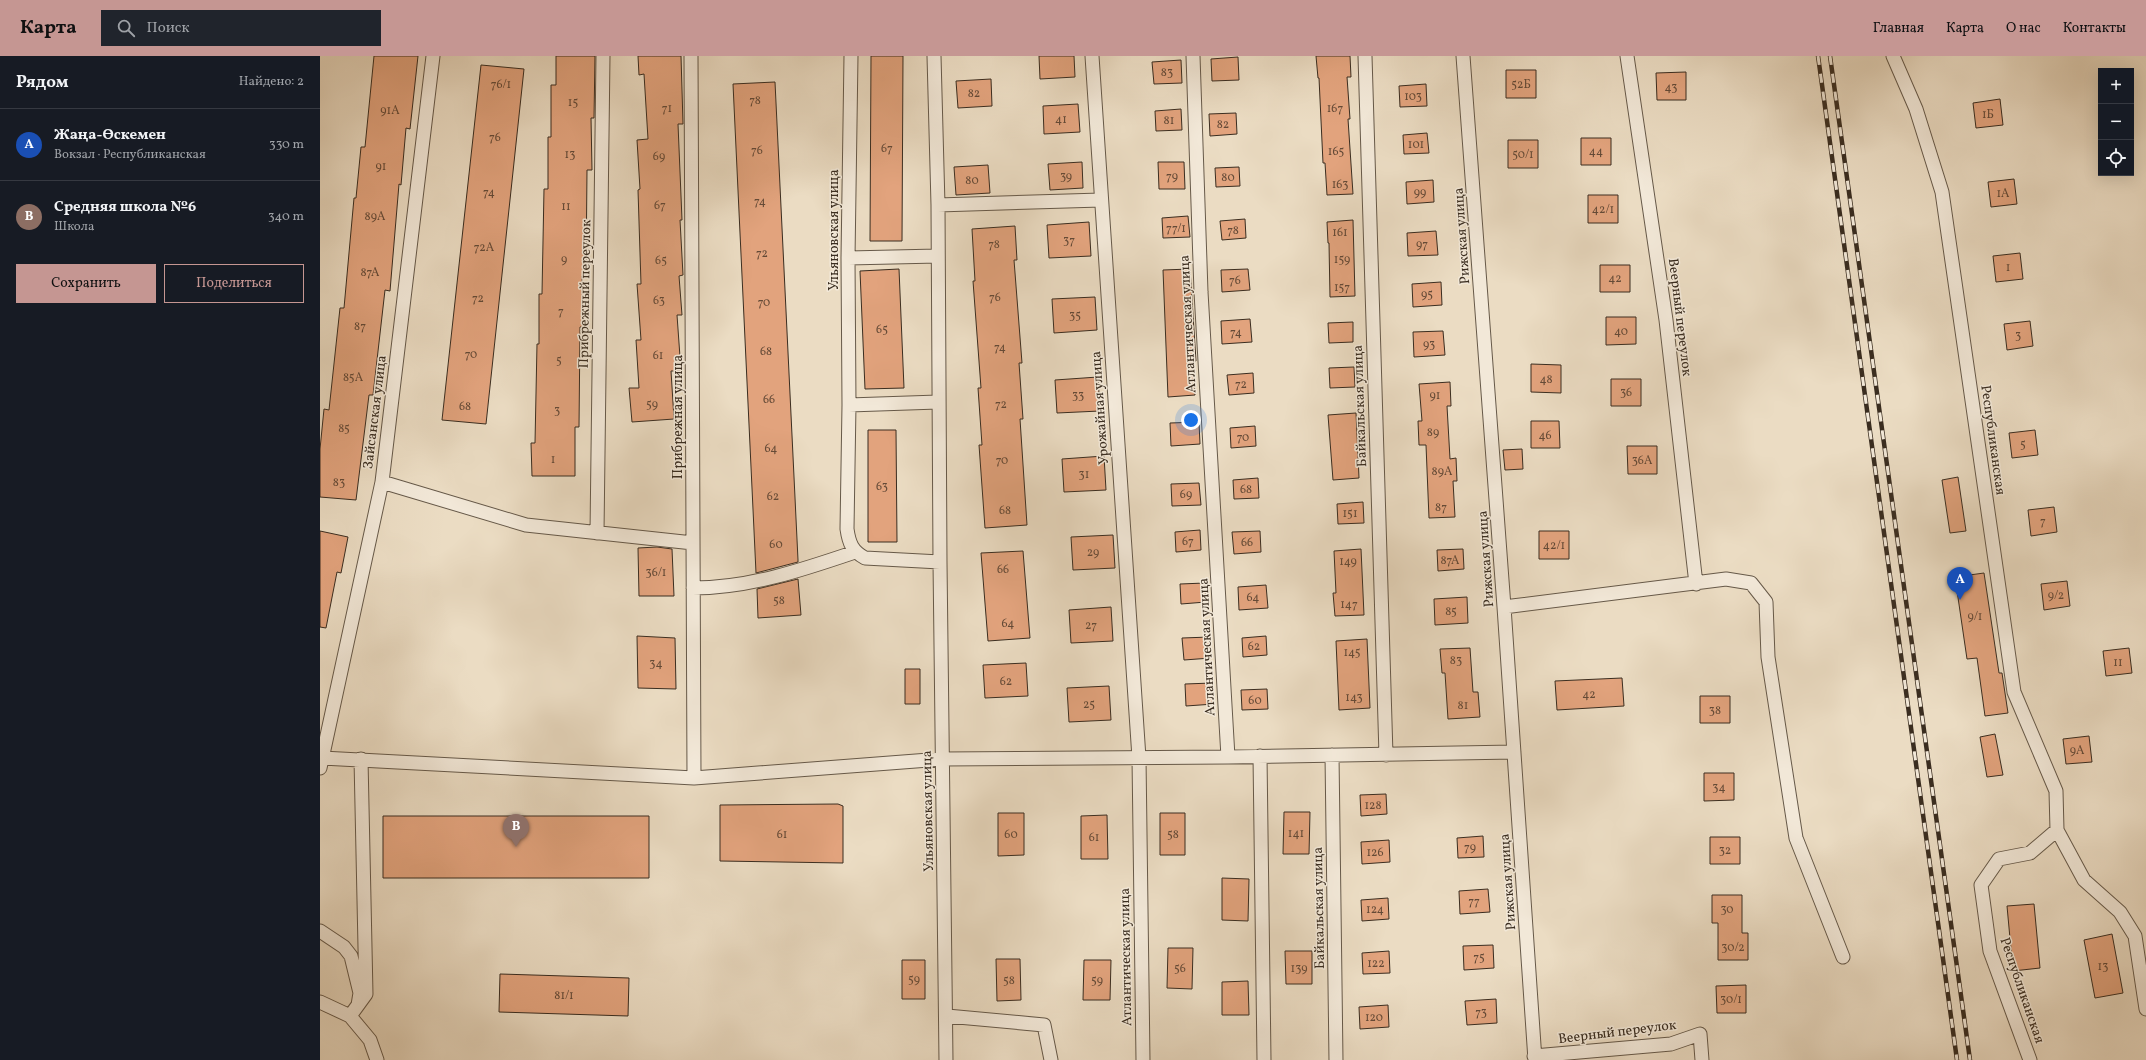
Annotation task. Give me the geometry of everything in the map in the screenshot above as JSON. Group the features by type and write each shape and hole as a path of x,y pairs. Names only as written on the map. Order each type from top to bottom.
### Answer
{"street":[{"name":"Зайсанская улица","path":"321,763 382,482 433,56"},
{"name":"Прибрежный переулок","path":"597,533 603,56"},
{"name":"Прибрежная улица","path":"691,56 694,778"},
{"name":"Ульяновская улица","path":"851,56 848,258 849,405 847,529 849,540 855,552"},
{"name":"Ульяновская улица","path":"934,56 938,205 938,402 942,759 947,1016 946,1060"},
{"name":"Урожайная улица","path":"1092,56 1100,200 1139,758"},
{"name":"Атлантическая улица","path":"1192,56 1201,292 1228,757"},
{"name":"Байкальская улица","path":"1365,56 1386,755"},
{"name":"Рижская улица","path":"1463,56 1504,607 1534,1058"},
{"name":"Веерный переулок","path":"1627,56 1666,320 1696,584"},
{"name":"Республиканская","path":"1893,56 1916,109 1942,192 2014,692 2056,791 2057,830 2084,880 2120,912 2135,936 2146,1009"},
{"path":"938,205 1100,200"},
{"path":"848,258 938,256"},
{"path":"849,405 938,402"},
{"path":"382,482 526,525 693,544"},
{"path":"694,588 718,588 747,584 855,552 865,558 940,562"},
{"path":"1504,607 1696,584 1726,579 1751,583 1766,602 1768,664 1796,838 1843,957"},
{"path":"321,763 361,758 694,778 942,759 1228,757 1514,752"},
{"name":"Байкальская улица","path":"1332,755 1336,1060"},
{"path":"1260,756 1264,1060"},
{"path":"350,1016 366,994 361,758"},
{"name":"Атлантическая улица","path":"1139,758 1143,1060"},
{"name":"Республиканская","path":"2030,1060 1990,951 1981,885 1999,859 2030,853 2057,830"},
{"path":"320,931 344,947 351,956 360,992 358,1005"},
{"path":"320,1002 350,1016 370,1040 377,1060"},
{"path":"947,1016 1044,1025 1051,1060"},
{"name":"Веерный переулок","path":"1534,1058 1671,1044 1700,1034 1702,1060"}],"building":[{"path":"374,56 418,56 410,129 406,128 401,185 399,184 390,291 385,290 373,395 369,395 356,500 320,497 320,449 324,409 329,410 340,308 344,308 354,198 356,198 361,147 365,147"},
{"path":"556,56 595,56 594,118 591,118 592,170 587,170 586,276 582,276 583,327 580,327 579,427 575,427 575,476 532,476 531,443 535,443 537,344 539,344 539,294 542,294 544,189 548,189 548,137 551,137 551,85 556,85"},
{"path":"638,56 681,56 683,124 678,124 683,275 679,276 682,315 677,315 681,371 671,371 674,419 632,422 629,388 639,388 636,340 641,340 637,284 641,284 638,190 640,189 637,140 648,139 644,74 639,75"},
{"path":"871,56 903,56 902,241 870,241"},
{"path":"1039,56 1074,56 1075,77 1040,79"},
{"path":"1316,56 1350,56 1351,77 1347,77 1353,194 1327,195 1325,163 1323,163 1319,78"},
{"path":"1238,57 1239,80 1212,81 1211,59"},
{"path":"1181,60 1182,83 1154,84 1152,62"},
{"path":"481,65 524,69 486,424 442,420"},
{"path":"1506,70 1536,70 1536,98 1506,98"},
{"path":"1686,72 1686,100 1657,100 1656,73"},
{"path":"991,79 992,106 958,108 956,81"},
{"path":"775,82 798,562 756,573 733,84"},
{"path":"1426,84 1427,106 1400,107 1399,86"},
{"path":"2000,99 2003,125 1976,128 1973,103"},
{"path":"1078,104 1080,132 1044,134 1043,106"},
{"path":"1181,109 1182,130 1156,131 1155,111"},
{"path":"1236,113 1237,134 1210,136 1209,114"},
{"path":"1427,133 1429,153 1404,154 1403,135"},
{"path":"1581,138 1611,138 1611,165 1581,165"},
{"path":"1508,140 1538,140 1538,168 1508,168"},
{"path":"1082,162 1083,188 1050,190 1048,164"},
{"path":"1158,162 1184,162 1185,189 1159,189"},
{"path":"988,165 990,193 956,195 954,167"},
{"path":"1239,167 1240,186 1216,187 1215,168"},
{"path":"2014,179 2017,204 1991,207 1988,182"},
{"path":"1433,180 1434,202 1407,204 1406,182"},
{"path":"1588,195 1618,195 1618,223 1588,223"},
{"path":"1188,216 1190,237 1163,238 1162,218"},
{"path":"1245,219 1246,238 1222,240 1220,221"},
{"path":"1353,220 1355,296 1330,297 1327,222"},
{"path":"1089,222 1091,256 1049,258 1047,225"},
{"path":"1015,226 1017,260 1014,260 1022,363 1019,363 1023,419 1020,419 1027,525 985,528 979,445 982,445 978,388 981,388 973,281 975,281 972,229"},
{"path":"1436,231 1438,255 1408,256 1407,233"},
{"path":"2020,253 2023,279 1996,282 1993,256"},
{"path":"1600,265 1630,265 1630,292 1600,292"},
{"path":"899,269 904,388 865,389 860,271"},
{"path":"1190,269 1196,361 1193,361 1195,395 1168,397 1163,270"},
{"path":"1248,269 1250,290 1222,292 1221,270"},
{"path":"1441,282 1442,305 1413,307 1412,284"},
{"path":"1095,297 1097,330 1054,333 1052,299"},
{"path":"1606,317 1636,317 1636,344 1606,345"},
{"path":"1250,319 1252,342 1222,344 1221,321"},
{"path":"2030,321 2033,346 2007,350 2004,324"},
{"path":"1353,322 1353,342 1329,343 1328,323"},
{"path":"1443,331 1445,355 1414,357 1413,332"},
{"path":"1531,364 1561,365 1561,393 1531,392"},
{"path":"1354,367 1355,387 1330,388 1329,368"},
{"path":"1253,373 1254,393 1229,395 1227,375"},
{"path":"1098,377 1100,411 1057,413 1055,380"},
{"path":"1611,379 1641,379 1641,406 1611,406"},
{"path":"1450,382 1451,406 1447,406 1450,459 1456,458 1457,481 1453,481 1455,517 1429,518 1426,445 1419,445 1418,421 1422,421 1419,384"},
{"path":"1356,413 1359,478 1333,480 1328,415"},
{"path":"1531,421 1559,421 1560,448 1531,448"},
{"path":"1199,422 1200,444 1171,446 1170,423"},
{"path":"1255,426 1256,446 1231,448 1230,428"},
{"path":"868,430 896,430 897,542 868,542"},
{"path":"2035,430 2038,455 2012,458 2009,433"},
{"path":"1627,446 1657,446 1657,474 1628,474"},
{"path":"1522,449 1523,469 1505,470 1503,450"},
{"path":"1104,456 1106,490 1064,492 1062,459"},
{"path":"1958,477 1966,531 1950,533 1942,480"},
{"path":"1258,478 1259,498 1234,499 1233,480"},
{"path":"1199,483 1201,505 1172,506 1171,484"},
{"path":"1363,502 1364,523 1338,524 1337,504"},
{"path":"2054,507 2057,532 2031,536 2028,510"},
{"path":"1200,530 1201,550 1176,552 1175,532"},
{"path":"320,531 348,537 341,573 337,572 326,628 320,627"},
{"path":"1260,531 1261,552 1234,554 1232,532"},
{"path":"1539,531 1569,531 1569,559 1539,559"},
{"path":"1113,535 1115,568 1073,570 1071,537"},
{"path":"657,547 672,549 674,596 639,596 638,548"},
{"path":"1361,549 1364,615 1335,616 1333,593 1336,593 1334,551"},
{"path":"1463,549 1464,569 1438,571 1437,550"},
{"path":"1023,551 1030,638 988,641 981,553"},
{"path":"1984,573 1999,673 2002,673 2008,713 1985,716 1977,658 1967,659 1955,577"},
{"path":"798,579 801,615 758,618 757,589"},
{"path":"2067,581 2070,606 2044,610 2041,584"},
{"path":"1205,583 1206,602 1181,604 1180,584"},
{"path":"1266,585 1268,608 1239,610 1238,587"},
{"path":"1467,597 1468,623 1435,625 1434,599"},
{"path":"1111,607 1113,641 1071,643 1069,610"},
{"path":"637,636 675,638 676,689 638,688"},
{"path":"1266,636 1267,655 1243,657 1242,638"},
{"path":"1210,637 1211,658 1184,660 1182,638"},
{"path":"1367,639 1370,708 1339,710 1336,641"},
{"path":"1470,648 1473,692 1478,692 1480,717 1448,719 1445,673 1442,673 1440,649"},
{"path":"2129,648 2132,673 2106,676 2103,651"},
{"path":"1026,663 1028,696 985,698 983,665"},
{"path":"905,669 920,669 920,704 905,704"},
{"path":"1622,678 1624,706 1557,710 1555,681"},
{"path":"1212,683 1214,704 1186,706 1185,684"},
{"path":"1109,686 1111,720 1069,722 1067,688"},
{"path":"1267,689 1268,709 1242,710 1241,690"},
{"path":"1700,696 1730,696 1730,723 1700,723"},
{"path":"1995,734 2003,775 1987,777 1980,737"},
{"path":"2089,736 2092,762 2066,764 2063,739"},
{"path":"1704,773 1734,773 1734,800 1704,801"},
{"path":"1386,794 1387,814 1361,816 1360,795"},
{"path":"838,804 843,806 843,863 720,861 720,805"},
{"path":"1284,812 1310,812 1309,854 1283,854"},
{"path":"998,813 1024,813 1024,855 998,856"},
{"path":"1160,813 1185,813 1185,855 1160,855"},
{"path":"1107,815 1108,859 1081,859 1081,816"},
{"path":"383,816 649,816 649,878 383,878"},
{"path":"1483,836 1484,857 1458,858 1457,838"},
{"path":"1710,837 1740,837 1740,864 1710,864"},
{"path":"1389,840 1390,862 1362,864 1361,842"},
{"path":"1222,878 1249,879 1248,921 1222,920"},
{"path":"1488,889 1490,912 1460,914 1459,891"},
{"path":"1712,895 1742,895 1742,933 1748,933 1748,960 1718,960 1718,923 1712,923"},
{"path":"1388,898 1389,919 1362,921 1361,900"},
{"path":"2034,904 2040,968 2013,971 2007,906"},
{"path":"2112,934 2123,993 2095,998 2084,940"},
{"path":"1493,945 1494,968 1464,970 1463,946"},
{"path":"1168,948 1193,948 1192,989 1167,988"},
{"path":"1285,951 1312,951 1312,984 1286,984"},
{"path":"1389,951 1390,973 1363,974 1362,953"},
{"path":"996,959 1020,959 1021,1000 997,1001"},
{"path":"902,960 925,960 925,999 902,999"},
{"path":"1084,960 1111,960 1110,1000 1083,1000"},
{"path":"500,974 629,978 628,1016 499,1012"},
{"path":"1248,981 1249,1015 1222,1015 1222,982"},
{"path":"1746,985 1746,1013 1717,1013 1716,986"},
{"path":"1496,999 1497,1023 1467,1025 1465,1001"},
{"path":"1388,1005 1389,1027 1360,1029 1359,1007"}],"railway":[{"path":"1818,56 1957,1060"},
{"path":"1830,56 1970,1060"}],"place":[{"name":"Жаңа-Өскемен","path":"1960,600"},
{"name":"Средняя школа №6","path":"516,847"}]}
